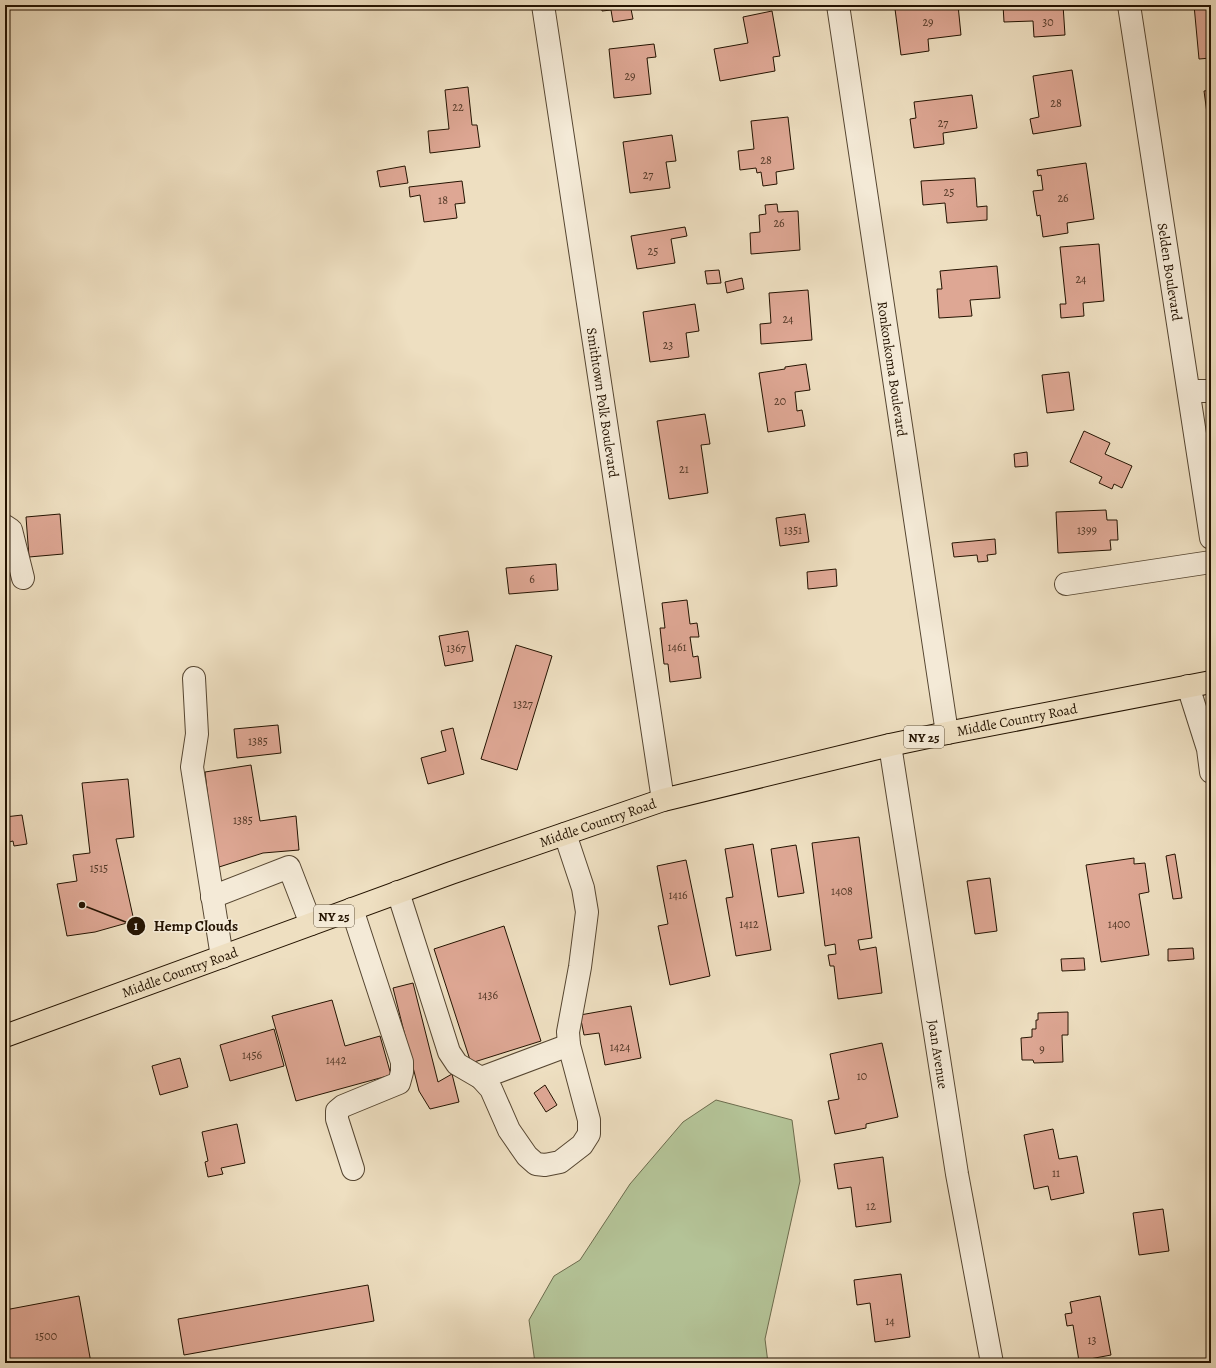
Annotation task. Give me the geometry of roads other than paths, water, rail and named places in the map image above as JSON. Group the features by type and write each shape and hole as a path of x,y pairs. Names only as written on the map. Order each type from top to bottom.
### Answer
{"main road":[{"name":"Middle Country Road","path":"5,1036 398,892 663,800 890,745 1211,682"}],"street":[{"name":"Smithtown Polk Boulevard","path":"542,5 663,800"},
{"name":"Ronkonkoma Boulevard","path":"838,5 947,733"},
{"name":"Selden Boulevard","path":"1129,5 1211,538"},
{"path":"1189,391 1211,391"},
{"path":"5,526 11,530 23,578"},
{"path":"1066,584 1211,562"},
{"path":"194,678 197,734 192,767 222,957"},
{"path":"1188,686 1208,749 1211,771"},
{"name":"Joan Avenue","path":"890,745 957,1174 992,1363"},
{"path":"398,892 449,1052 457,1064 481,1078 491,1090 509,1130 527,1156 536,1164 545,1165 560,1162 582,1145 589,1134 589,1120 569,1045 568,1032 580,967 587,912 583,888 565,834"},
{"path":"212,897 289,867 311,924"},
{"path":"352,909 402,1062 402,1072 399,1083 343,1106 336,1112 353,1169"},
{"path":"481,1078 569,1045"}],"place":[{"name":"Hemp Clouds","path":"82,905"}]}
